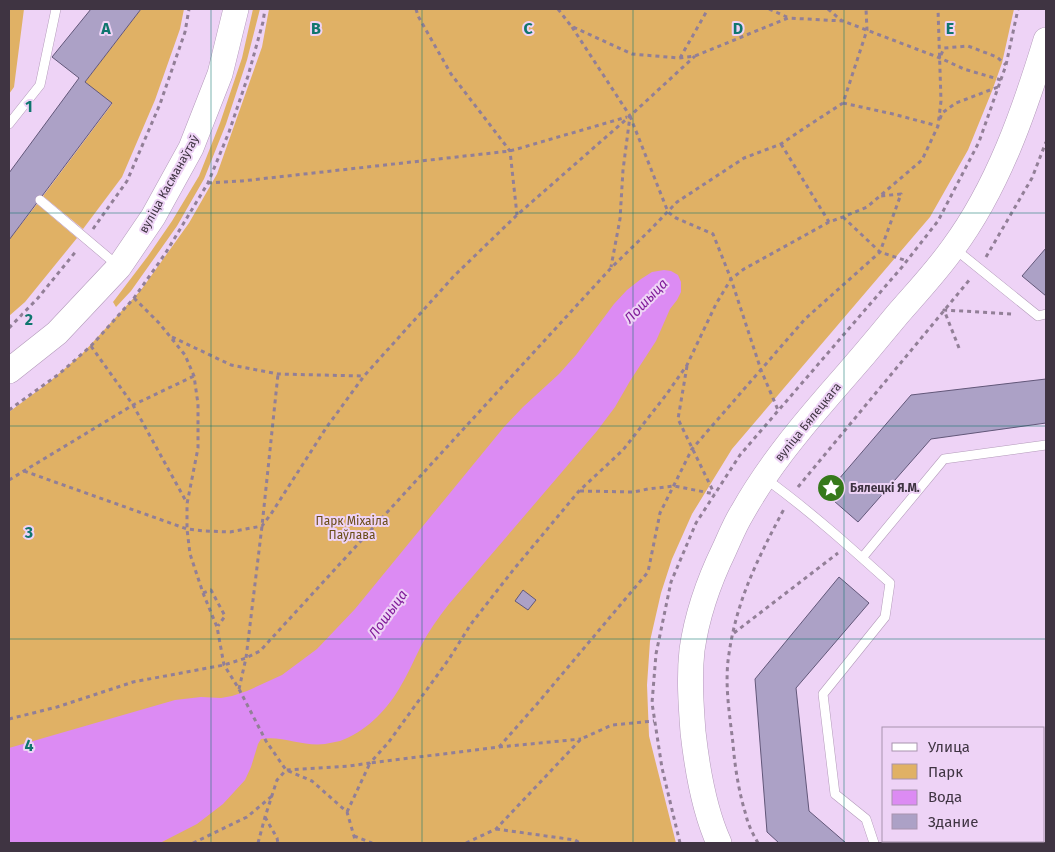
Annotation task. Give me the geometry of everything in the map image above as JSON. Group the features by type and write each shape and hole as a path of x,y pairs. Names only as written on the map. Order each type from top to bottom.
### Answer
{"street":[{"name":"вуліца Касманаўтаў","path":"9,371 57,333 119,266 153,217 191,148 220,74 236,9"},
{"name":"вуліца Бялецкага","path":"719,843 703,794 691,710 692,650 706,592 716,566 741,513 781,453 954,248 982,203 1000,164 1025,106 1046,40"}],"lane":[{"path":"9,124 40,85 56,9"},
{"path":"40,200 119,266"},
{"path":"954,248 1042,315"},
{"path":"862,558 944,459 1046,445"},
{"path":"764,477 790,496 890,583 885,617 823,694 835,794 866,819 874,843"}],"path":[{"path":"9,328 38,298 94,228 127,181 160,104 185,32 189,9"},
{"path":"416,9 418,16 451,74 510,151 517,215"},
{"path":"558,9 630,116 668,212 676,218 713,234 731,278 761,370 778,410"},
{"path":"679,58 708,9"},
{"path":"769,9 788,18 843,21 964,69 1001,80"},
{"path":"828,9 843,21"},
{"path":"9,719 57,707 133,682 224,665 260,651 611,268 677,202 744,158 781,144 843,103 867,30 866,9"},
{"path":"938,9 941,101 938,126"},
{"path":"571,26 632,54 679,58 695,56 788,18"},
{"path":"940,58 944,48 968,46 997,57 1006,65"},
{"path":"24,471 187,529 230,532 262,526 326,428 364,376 454,276 517,215 695,56"},
{"path":"347,812 370,763 388,743 471,624 579,491 623,450 688,365 716,304 731,278 829,222 867,207 922,160 942,113 956,103 998,86"},
{"path":"843,103 938,126"},
{"path":"208,183 242,181 510,151 630,116"},
{"path":"611,268 620,219 623,170 630,116"},
{"path":"758,843 746,816 734,758 728,688 728,662 733,633 748,582 759,556 790,496 980,268 1032,178 1046,142"},
{"path":"781,144 829,222"},
{"path":"500,747 648,572 660,513 692,449 805,319 880,252 901,194 880,196"},
{"path":"843,217 880,252 907,261"},
{"path":"134,298 185,355 194,376 198,404 198,448 187,504 187,529 190,554 217,627 224,665 239,689 266,741 286,770 312,781 347,812 356,843"},
{"path":"944,310 1042,315"},
{"path":"944,310 959,348"},
{"path":"169,335 231,365 278,374 364,376"},
{"path":"91,346 133,404 187,504"},
{"path":"579,491 634,492 674,486 715,494 678,419 688,365"},
{"path":"239,689 246,658 278,374"},
{"path":"9,480 133,404 194,376"},
{"path":"733,633 848,545"},
{"path":"203,593 211,590 225,616 217,627"},
{"path":"258,843 277,780 286,770 349,766 581,739 612,725 654,721"},
{"path":"466,843 496,829 581,739"},
{"path":"193,843 247,817 272,795"},
{"path":"265,818 278,843"},
{"path":"496,829 574,840 580,843"},
{"path":"354,836 372,843"}],"green space":[{"path":"9,9 24,9 14,87 9,94"},
{"path":"141,9 184,9 180,29 155,100 122,177 83,229 43,196 112,104 85,82"},
{"path":"253,9 260,9 247,60 226,124 204,179 177,226 131,291 116,307 113,302 172,221 199,176 220,123 242,58"},
{"name":"Парк Міхаіла Паўлава","path":"269,9 1014,9 1002,63 992,91 968,150 930,217 732,449 692,514 672,559 661,593 650,641 647,685 649,736 676,843 9,843 9,412 48,383 82,354 141,290 189,223 217,174 262,47"},
{"path":"37,204 77,238 25,302 9,316 9,240"}],"water":[{"name":"Лошыца","path":"664,270 678,275 681,282 681,292 670,309 656,341 615,407 597,431 445,609 426,636 399,689 388,705 366,727 340,741 325,744 309,744 269,738 261,739 245,780 223,804 197,824 160,843 9,843 9,748 175,700 232,696 282,675 317,649 355,609 504,427 559,374 627,290 652,272"}],"building":[{"path":"91,9 141,9 85,82 112,103 9,240 9,173 79,78 52,57"},
{"path":"1046,248 1046,296 1022,276"},
{"path":"1046,379 1046,423 931,439 858,522 826,494 911,395"},
{"path":"839,577 869,603 796,688 809,811 846,843 779,843 767,832 755,679"},
{"path":"523,590 536,600 528,610 515,601"}],"place":[{"name":"Бялецкі Я.М.","path":"831,488"}]}
